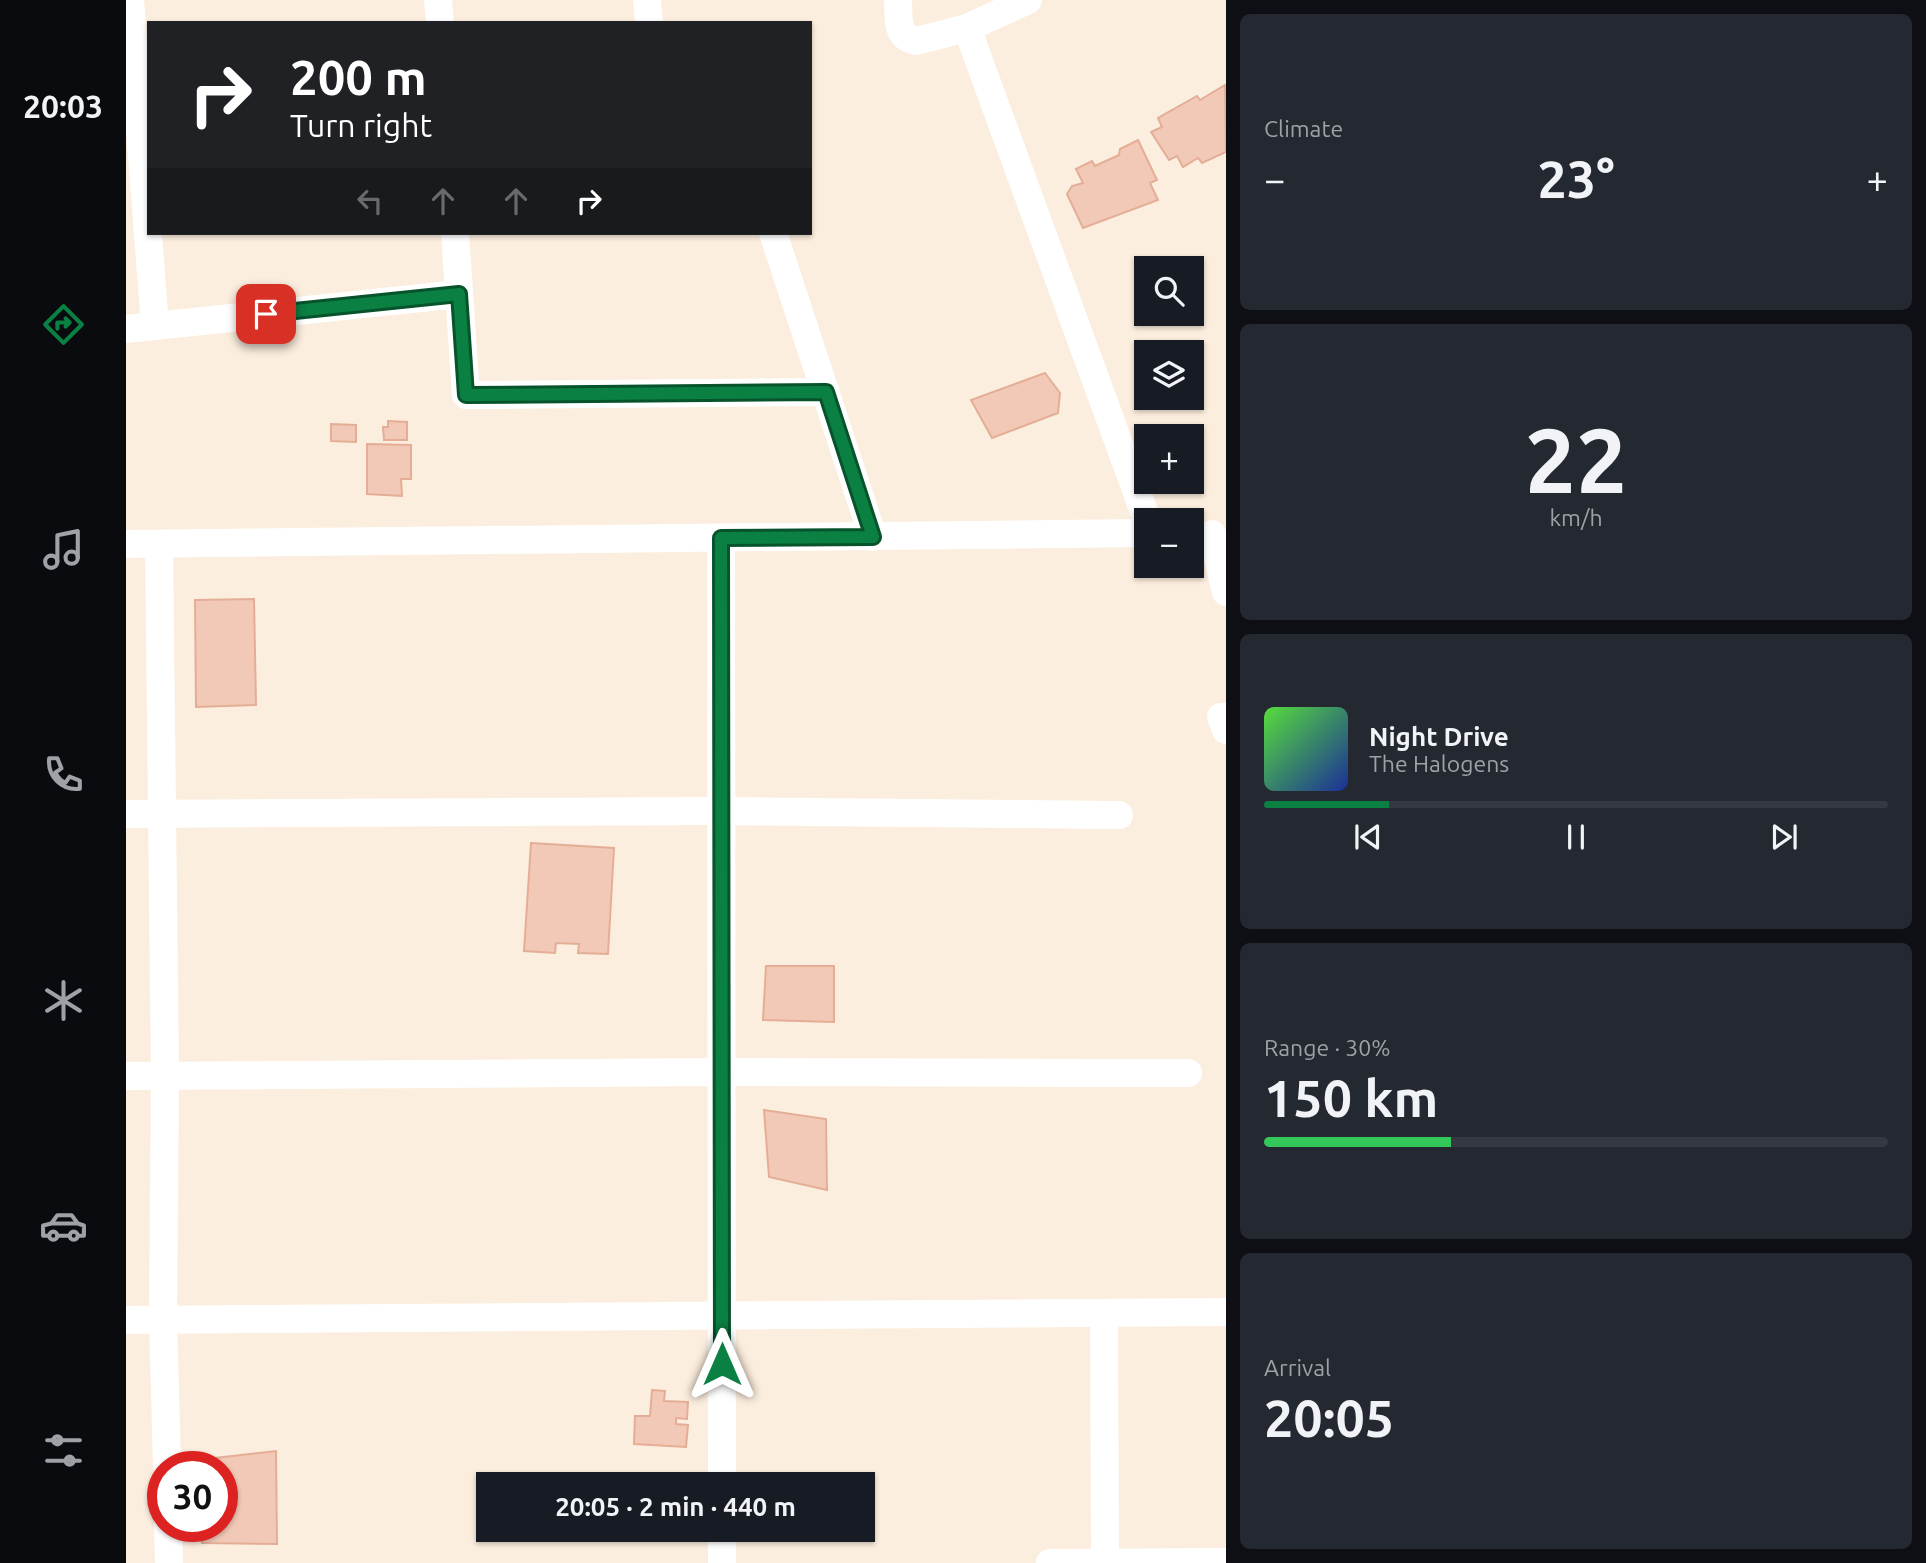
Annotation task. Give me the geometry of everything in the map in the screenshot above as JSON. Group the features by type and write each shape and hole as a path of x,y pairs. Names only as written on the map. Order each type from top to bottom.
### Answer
{"street":[{"path":"130,0 147,213"},
{"path":"438,0 440,21"},
{"path":"647,0 649,21"},
{"path":"898,0 900,31 907,39 916,41 967,29 1028,0"},
{"path":"967,29 1143,508"},
{"path":"149,235 155,326"},
{"path":"455,235 466,395 826,392"},
{"path":"774,235 873,537"},
{"path":"126,329 459,294"},
{"path":"126,544 1134,533"},
{"path":"1210,534 1226,592"},
{"path":"721,538 722,1472"},
{"path":"159,544 165,1075 163,1320 167,1451"},
{"path":"1226,717 1221,717 1226,730"},
{"path":"126,814 721,811 1119,815"},
{"path":"126,1076 721,1072 1188,1073"},
{"path":"126,1320 1226,1312"},
{"path":"1104,1313 1105,1563"},
{"path":"168,1542 169,1563"},
{"path":"722,1542 722,1563"},
{"path":"1050,1563 1226,1562"}],"building":[{"path":"1225,85 1226,152 1202,163 1198,158 1183,167 1177,156 1169,160 1151,132 1162,127 1158,118 1197,96 1200,100"},
{"path":"1138,140 1157,180 1150,183 1158,200 1083,228 1067,194 1072,186 1083,183 1076,169 1092,161 1095,166 1119,155 1120,149"},
{"path":"1045,373 1060,393 1058,413 992,438 971,400"},
{"path":"388,421 407,422 407,440 384,440 383,427 388,427"},
{"path":"331,424 356,425 356,442 331,441"},
{"path":"367,444 411,445 411,479 401,479 402,496 367,494"},
{"path":"254,599 256,705 196,707 195,600"},
{"path":"531,843 614,848 608,954 578,953 579,944 556,943 555,953 524,951"},
{"path":"766,966 834,966 834,1022 763,1020"},
{"path":"764,1110 826,1119 827,1190 769,1177"},
{"path":"652,1390 665,1391 664,1401 688,1402 687,1419 676,1418 676,1424 688,1425 686,1447 634,1444 635,1416 650,1416"},
{"path":"276,1451 277,1544 202,1543 238,1542 238,1455"}],"route":[{"path":"266,314 459,294 466,395 826,392 873,537 721,538 722,1364"}]}
